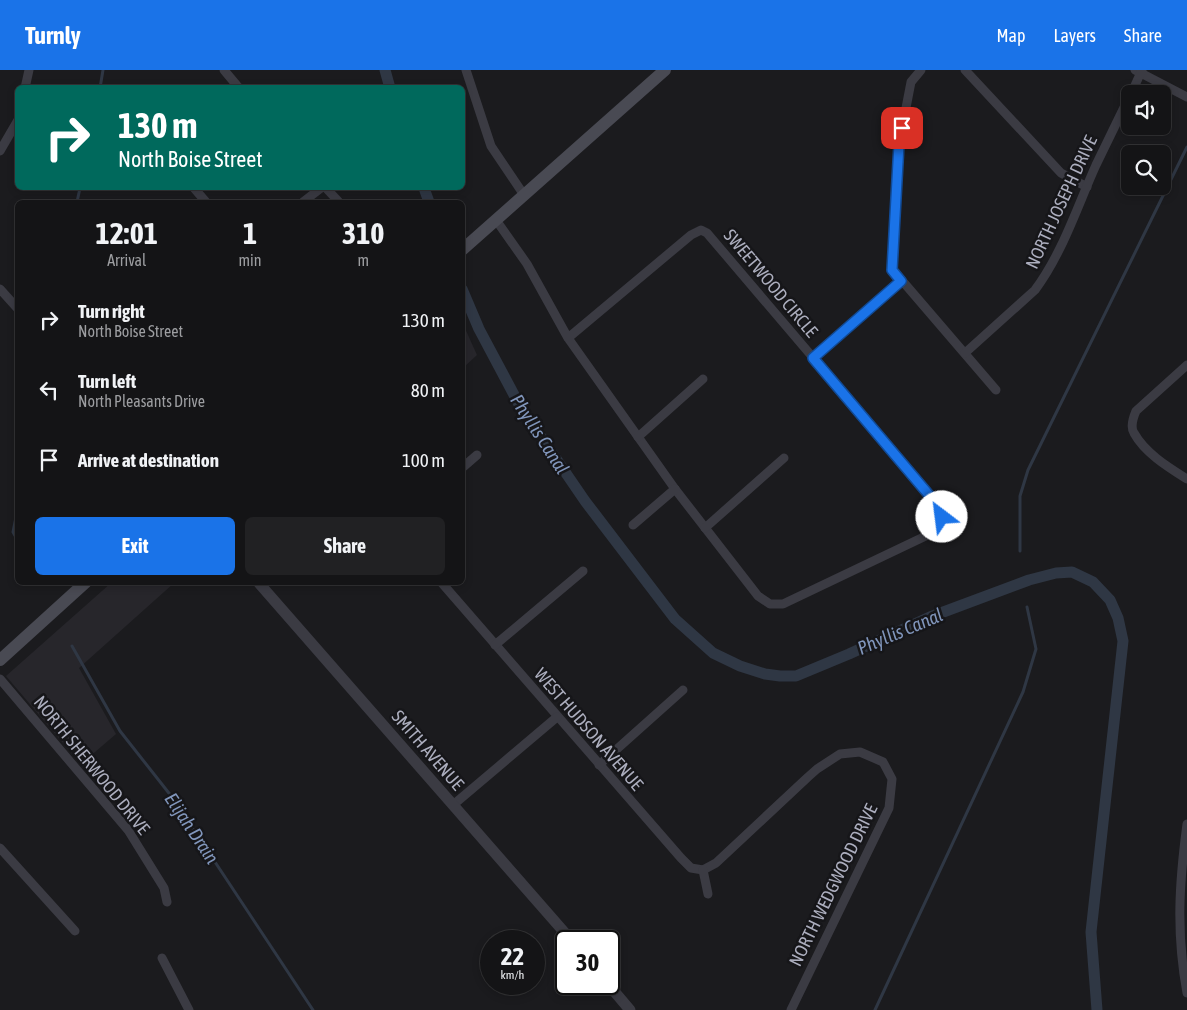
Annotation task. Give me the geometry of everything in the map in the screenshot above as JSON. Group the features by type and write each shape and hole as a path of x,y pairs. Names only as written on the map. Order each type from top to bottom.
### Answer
{"main road":[{"path":"465,247 665,70"},
{"path":"0,660 83,585"}],"street":[{"path":"26,85 29,70"},
{"path":"224,70 236,85"},
{"path":"466,70 491,146 524,195"},
{"path":"920,70 911,82 899,144 892,270 996,390"},
{"path":"965,70 1061,172 1087,187"},
{"path":"1139,71 1187,97"},
{"name":"NORTH JOSEPH DRIVE","path":"1134,85 1139,71"},
{"name":"NORTH JOSEPH DRIVE","path":"965,353 1035,290 1044,278 1077,215 1096,166 1121,113"},
{"path":"0,152 15,125"},
{"path":"196,190 204,200"},
{"path":"305,200 318,190"},
{"path":"328,190 337,200"},
{"name":"SWEETWOOD CIRCLE","path":"496,220 527,264 568,338 675,489 758,596 770,604 783,604 932,533 938,526 942,517 940,508 707,233 701,230 691,235 568,338"},
{"path":"813,358 901,281"},
{"path":"0,289 15,306"},
{"path":"1187,366 1136,411 1132,420 1133,432 1154,457 1187,479"},
{"path":"638,437 703,380"},
{"path":"465,465 477,455"},
{"path":"705,528 784,458"},
{"path":"633,525 675,489"},
{"path":"495,645 583,571"},
{"name":"SMITH AVENUE","path":"261,585 562,930"},
{"name":"WEST HUDSON AVENUE","path":"444,585 691,868 703,870"},
{"name":"NORTH SHERWOOD DRIVE","path":"0,679 128,830 164,888 167,902"},
{"path":"599,764 683,690"},
{"path":"453,805 557,717"},
{"name":"NORTH WEDGWOOD DRIVE","path":"703,870 716,863 817,769 840,754 860,752 883,762 892,779 889,808 791,1010"},
{"path":"1187,824 1180,874 1179,937 1187,992"},
{"path":"0,848 75,931"},
{"path":"703,870 708,894"},
{"path":"162,958 189,1010"},
{"path":"617,995 630,1010"}],"shaded area":[{"path":"465,328 477,355 465,366"},
{"path":"109,585 172,585 79,668 116,734 81,764 6,676"}],"waterway":[{"name":"Elijah Drain","path":"100,85 103,70"},
{"name":"Phyllis Canal","path":"385,70 389,85"},
{"path":"1020,551 1020,496 1028,470 1187,147"},
{"name":"Elijah Drain","path":"77,200 80,190"},
{"name":"Phyllis Canal","path":"425,190 428,200"},
{"name":"Phyllis Canal","path":"465,296 479,329 520,406 585,501 675,619 713,653 740,666 765,674 796,676 930,617 1029,580 1056,573 1072,572 1093,582 1110,600 1118,618 1123,641 1091,932 1097,1010"},
{"name":"Elijah Drain","path":"15,522 13,532 15,536"},
{"path":"875,1010 1023,692 1036,649 1027,607"},
{"name":"Elijah Drain","path":"72,646 120,731 172,797 313,1010"}],"route":[{"path":"902,128 899,144 892,270 901,281 813,358 940,508 942,517"}]}
